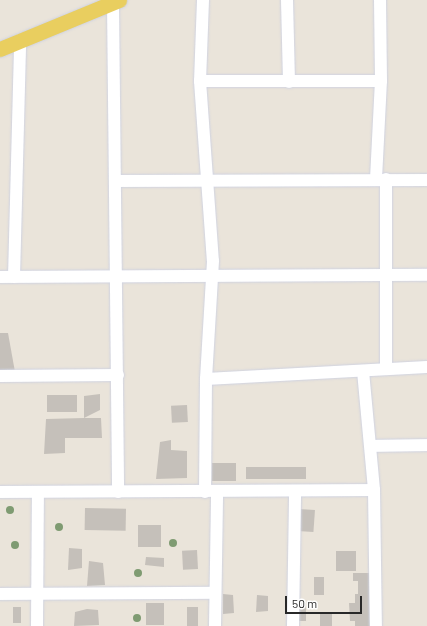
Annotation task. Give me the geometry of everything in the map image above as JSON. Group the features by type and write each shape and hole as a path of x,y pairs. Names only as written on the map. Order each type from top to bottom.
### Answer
{"main road":[{"path":"0,49 116,2"}],"street":[{"path":"204,0 200,81 213,276 206,379 215,592 215,626"},
{"path":"288,0 289,82"},
{"path":"380,0 381,179 385,275 386,368"},
{"path":"116,2 118,492"},
{"path":"14,277 20,40"},
{"path":"200,81 381,81"},
{"path":"116,182 206,183 381,179 427,180"},
{"path":"0,277 427,275"},
{"path":"206,379 363,371 386,368 427,367"},
{"path":"363,371 374,490 376,626"},
{"path":"0,376 118,375"},
{"path":"371,446 427,445"},
{"path":"0,492 295,493 374,490"},
{"path":"37,626 38,492"},
{"path":"293,626 295,493"},
{"path":"0,594 215,592"}],"building":[{"path":"0,333 8,333 15,372 0,370"},
{"path":"100,394 100,410 84,418 84,396"},
{"path":"47,395 77,395 77,412 47,412"},
{"path":"187,405 188,422 172,423 171,406"},
{"path":"101,418 102,438 65,438 65,453 44,454 46,419"},
{"path":"171,440 171,450 187,451 187,478 156,479 160,442"},
{"path":"212,463 236,463 236,481 212,481"},
{"path":"246,467 306,467 306,479 246,479"},
{"path":"85,508 126,509 126,531 85,530"},
{"path":"299,509 315,510 313,532 297,531"},
{"path":"138,525 161,525 161,547 138,547"},
{"path":"69,548 82,549 82,568 68,570"},
{"path":"197,550 198,569 183,570 182,551"},
{"path":"336,551 356,551 356,571 336,571"},
{"path":"146,557 164,558 164,567 145,565"},
{"path":"89,561 103,563 105,585 87,586"},
{"path":"353,573 369,573 370,626 355,626 355,621 350,621 349,603 355,603 355,594 358,594 358,581 353,581"},
{"path":"314,577 324,577 324,595 314,595"},
{"path":"223,594 233,595 234,613 223,614"},
{"path":"257,595 268,596 268,611 256,612"},
{"path":"146,603 164,603 164,625 146,625"},
{"path":"299,603 306,603 306,621 299,621"},
{"path":"13,607 21,607 21,623 13,623"},
{"path":"187,607 198,607 198,626 187,626"},
{"path":"87,609 98,610 99,625 74,626 75,612"},
{"path":"320,614 332,614 332,626 320,626"}]}
